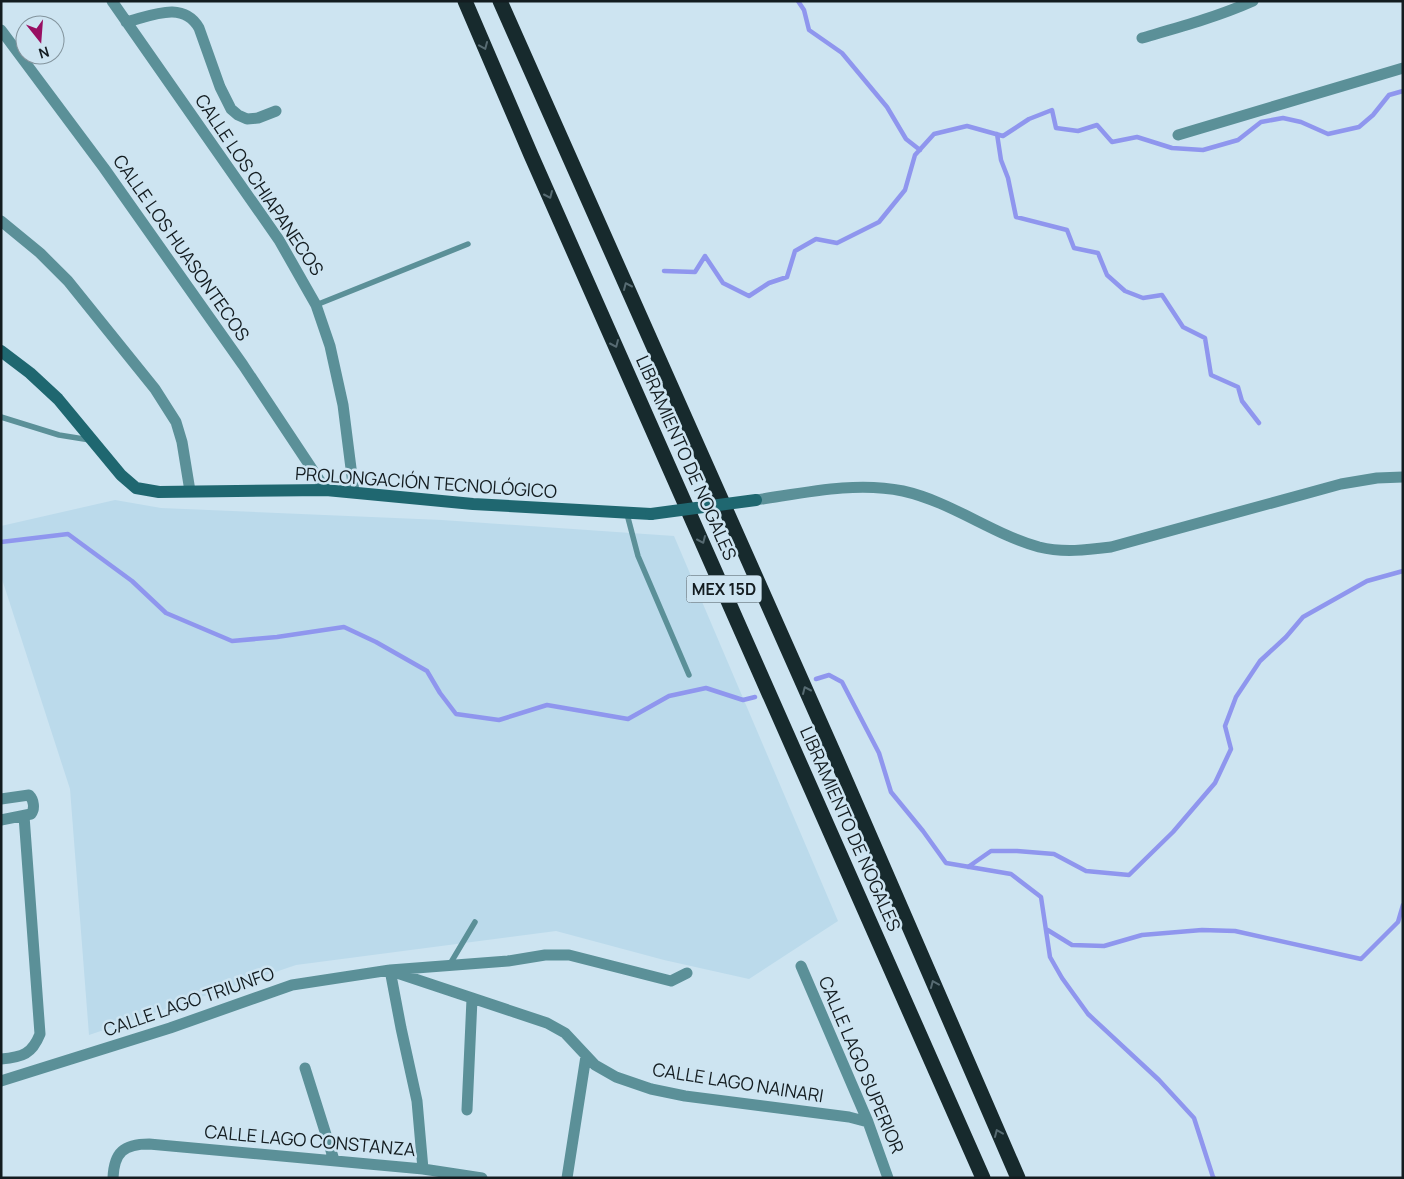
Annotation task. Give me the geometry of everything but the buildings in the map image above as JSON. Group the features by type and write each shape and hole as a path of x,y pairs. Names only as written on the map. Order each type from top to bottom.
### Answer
{"highway":[{"name":"LIBRAMIENTO DE NOGALES","path":"464,1 983,1178"},
{"name":"LIBRAMIENTO DE NOGALES","path":"500,1 836,758 1018,1178"}],"street":[{"name":"CALLE LOS CHIAPANECOS","path":"112,1 278,240 316,305 330,346 343,405 354,492"},
{"path":"1142,38 1199,22 1253,1"},
{"path":"126,22 167,13 178,12 189,15 199,28 223,95 231,110 247,119 258,118 276,111"},
{"name":"CALLE LOS HUASONTECOS","path":"1,30 104,168 243,365 326,490"},
{"path":"1178,135 1403,68"},
{"path":"1,221 40,253 68,281 155,389 176,422 182,442 190,491"},
{"name":"PROLONGACIÓN TECNOLÓGICO","path":"1,352 30,373 58,399 121,475 136,488 159,492 326,490 473,504 628,514 650,514 756,500"},
{"path":"756,500 841,488 879,487 931,499 1011,536 1040,547 1073,552 1111,547 1341,484 1377,478 1403,477"},
{"path":"1,799 29,795 33,811 24,816 1,820"},
{"path":"1,1059 23,1055 34,1048 40,1034 24,816"},
{"name":"CALLE LAGO TRIUNFO","path":"1,1080 170,1028 292,985 390,970 508,961 545,955 569,954 671,980 688,974"},
{"name":"CALLE LAGO SUPERIOR","path":"801,966 868,1122 888,1178"},
{"path":"390,970 417,1101 423,1169"},
{"name":"CALLE LAGO NAINARI","path":"390,970 548,1023 566,1033 586,1056 616,1077 651,1089 685,1096 868,1122"},
{"path":"467,1110 472,999"},
{"path":"568,1178 586,1056"},
{"path":"305,1068 334,1160"},
{"name":"CALLE LAGO CONSTANZA","path":"113,1178 114,1163 119,1152 135,1144 149,1144 423,1169 482,1178"}],"lane":[{"path":"316,305 468,244"},
{"path":"1,417 58,435 92,441"},
{"path":"628,514 638,556 689,675"},
{"path":"449,966 475,922"}],"shaded area":[{"path":"115,500 161,508 442,520 674,536 838,921 749,979 664,960 556,931 296,965 89,1035 70,789 1,576 1,526"}],"waterway":[{"path":"798,1 804,10 809,30 842,53 887,107 906,139 920,150"},
{"path":"664,271 695,272 705,256 723,283 749,296 769,283 787,277 795,251 816,239 837,243 879,222 905,190 915,155 934,134 967,126 1003,136 1029,119 1052,110 1056,128 1078,131 1097,125 1112,142 1137,137 1172,148 1203,150 1238,140 1261,122 1283,118 1301,122 1328,134 1359,127 1373,115 1389,95 1403,91"},
{"path":"997,134 1001,160 1008,178 1016,217 1067,230 1074,248 1098,253 1107,275 1125,291 1143,298 1162,295 1183,327 1205,338 1211,375 1238,387 1242,401 1259,423"},
{"path":"1,542 68,534 132,581 166,613 232,641 277,637 344,627 376,642 427,671 440,693 456,714 499,720 547,705 628,719 669,696 706,688 743,700 755,697"},
{"path":"968,867 991,851 1017,851 1054,854 1086,871 1129,875 1173,832 1215,783 1231,749 1225,726 1236,697 1260,661 1286,637 1303,617 1367,581 1403,571"},
{"path":"816,679 829,675 842,682 879,753 891,792 946,863 1011,874 1041,897 1050,957 1062,978 1088,1014 1159,1080 1194,1118 1214,1178"},
{"path":"1046,929 1072,945 1104,946 1142,935 1202,930 1235,931 1361,959 1398,922 1403,905"}]}
